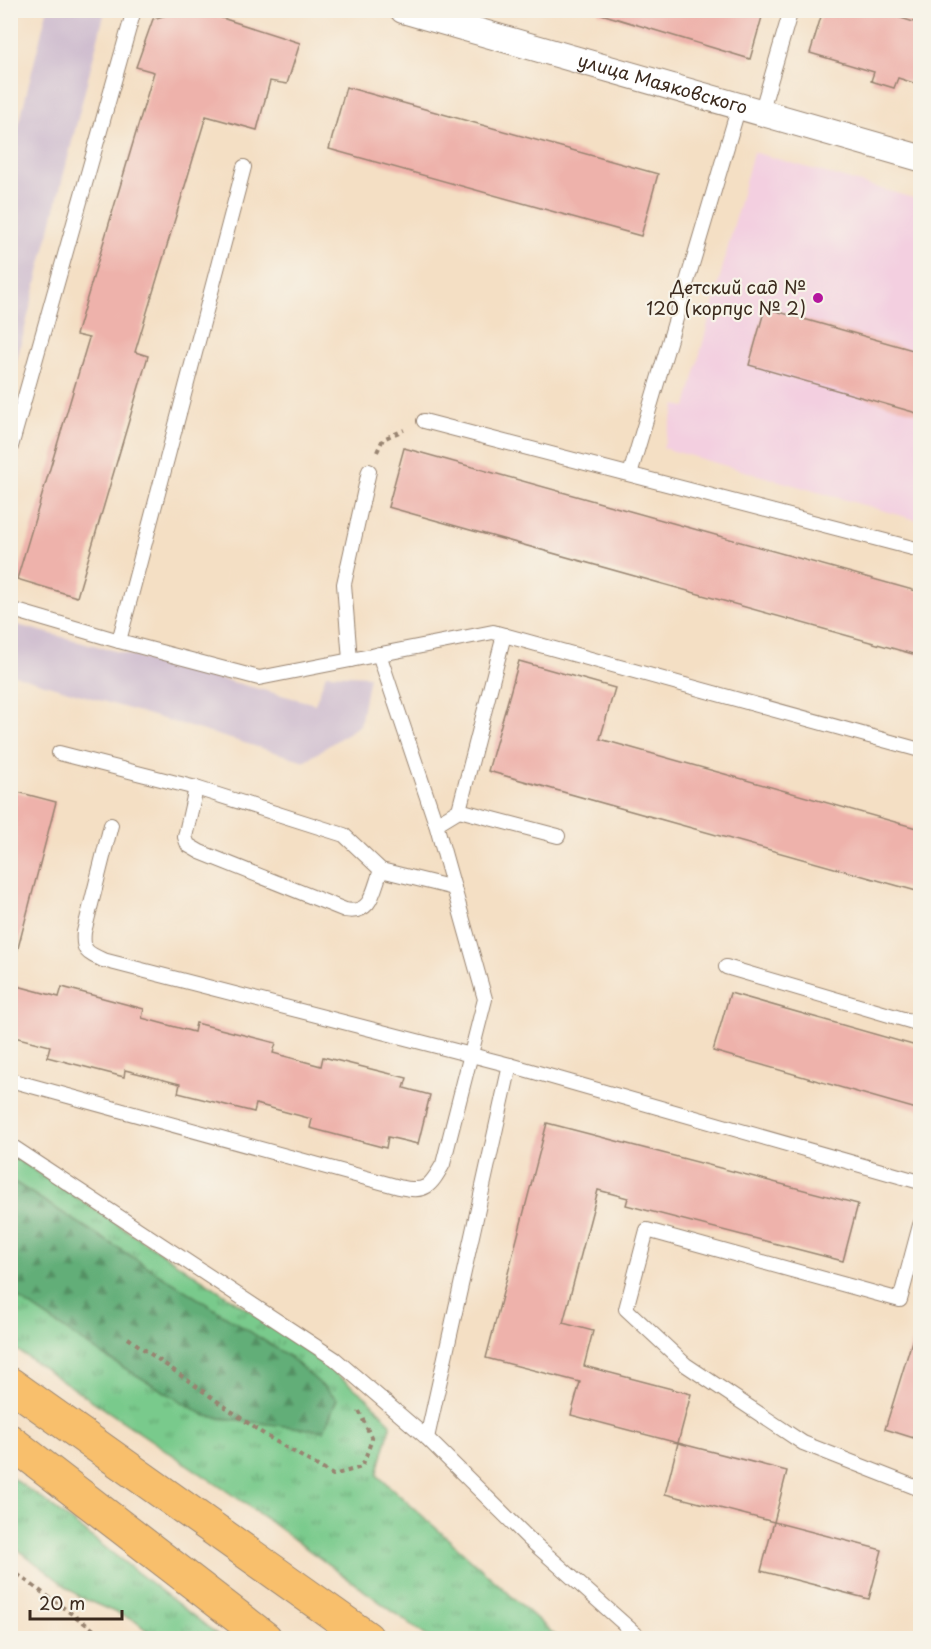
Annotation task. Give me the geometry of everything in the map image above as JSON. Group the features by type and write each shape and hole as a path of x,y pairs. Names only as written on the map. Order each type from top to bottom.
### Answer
{"main road":[{"path":"10,1384 367,1638"},
{"path":"10,1441 265,1638"}],"street":[{"name":"улица Маяковского","path":"403,10 921,158"}],"lane":[{"path":"10,450 134,10"},
{"path":"630,474 750,110 791,10"},
{"path":"118,641 244,167"},
{"path":"424,421 921,549"},
{"path":"350,660 344,584 369,471"},
{"path":"10,609 118,641 259,678 493,632 921,750"},
{"path":"436,824 459,810 504,634"},
{"path":"10,1080 416,1191 428,1187 435,1179 443,1164 485,999 436,824 379,654"},
{"path":"59,753 196,788 344,835 381,870 454,888"},
{"path":"196,788 184,837 188,845 200,852 345,910 356,912 364,909 370,899 381,870"},
{"path":"459,810 558,836"},
{"path":"111,825 83,944 88,953 103,960 510,1065 921,1182"},
{"path":"726,968 921,1024"},
{"path":"427,1438 510,1065"},
{"path":"10,1145 335,1359 427,1438 528,1538 640,1638"},
{"path":"921,1225 900,1300 647,1230 626,1309 686,1365 803,1443 921,1489"}],"path":[{"path":"369,471 383,439 424,421"},
{"path":"128,1338 265,1435 333,1475 362,1467 372,1439 358,1409"},
{"path":"10,1569 105,1638"}],"shaded area":[{"path":"47,11 105,11 11,383 11,156"},
{"name":"Детский сад № 120 (корпус № 2)","path":"753,152 920,200 920,521 663,448 676,405 686,407"},
{"path":"10,623 315,704 326,674 369,676 360,725 305,761 11,674"}],"green space":[{"path":"10,1154 282,1332 367,1398 391,1424 377,1475 558,1638 429,1638 243,1502 11,1346"},
{"path":"11,1180 290,1357 337,1399 324,1431 206,1416 109,1359 11,1293"},
{"path":"11,1477 222,1638 156,1638 135,1621 80,1597 11,1544"}],"building":[{"path":"183,10 197,10 300,43 287,84 270,81 257,130 206,116 135,352 148,356 77,597 17,579 89,338 76,335 154,72 136,67 153,19"},
{"path":"599,10 764,10 750,59 598,13"},
{"path":"823,10 876,10 920,24 920,85 898,78 894,88 871,81 874,72 810,53"},
{"path":"346,87 658,174 641,236 329,149"},
{"path":"765,308 920,352 920,414 749,365"},
{"path":"404,448 920,592 920,656 388,507"},
{"path":"519,661 615,688 600,739 920,829 920,892 488,771"},
{"path":"10,790 56,802 11,975 10,975"},
{"path":"10,984 59,997 62,987 144,1009 142,1018 194,1032 196,1023 276,1043 273,1053 321,1066 323,1057 407,1078 404,1088 430,1095 418,1144 388,1137 386,1148 310,1128 312,1119 256,1104 254,1112 178,1093 180,1084 125,1070 124,1077 47,1057 50,1046 10,1036"},
{"path":"730,993 920,1047 920,1110 713,1051"},
{"path":"547,1123 858,1204 843,1261 626,1205 628,1198 598,1190 563,1323 593,1331 584,1366 691,1394 678,1443 571,1415 580,1382 486,1358"},
{"path":"920,1315 920,1440 885,1429"},
{"path":"678,1443 787,1471 774,1522 665,1494"},
{"path":"774,1522 882,1550 869,1599 761,1571"}],"place":[{"name":"Детский сад № 120 (корпус № 2)","path":"818,298"}]}
